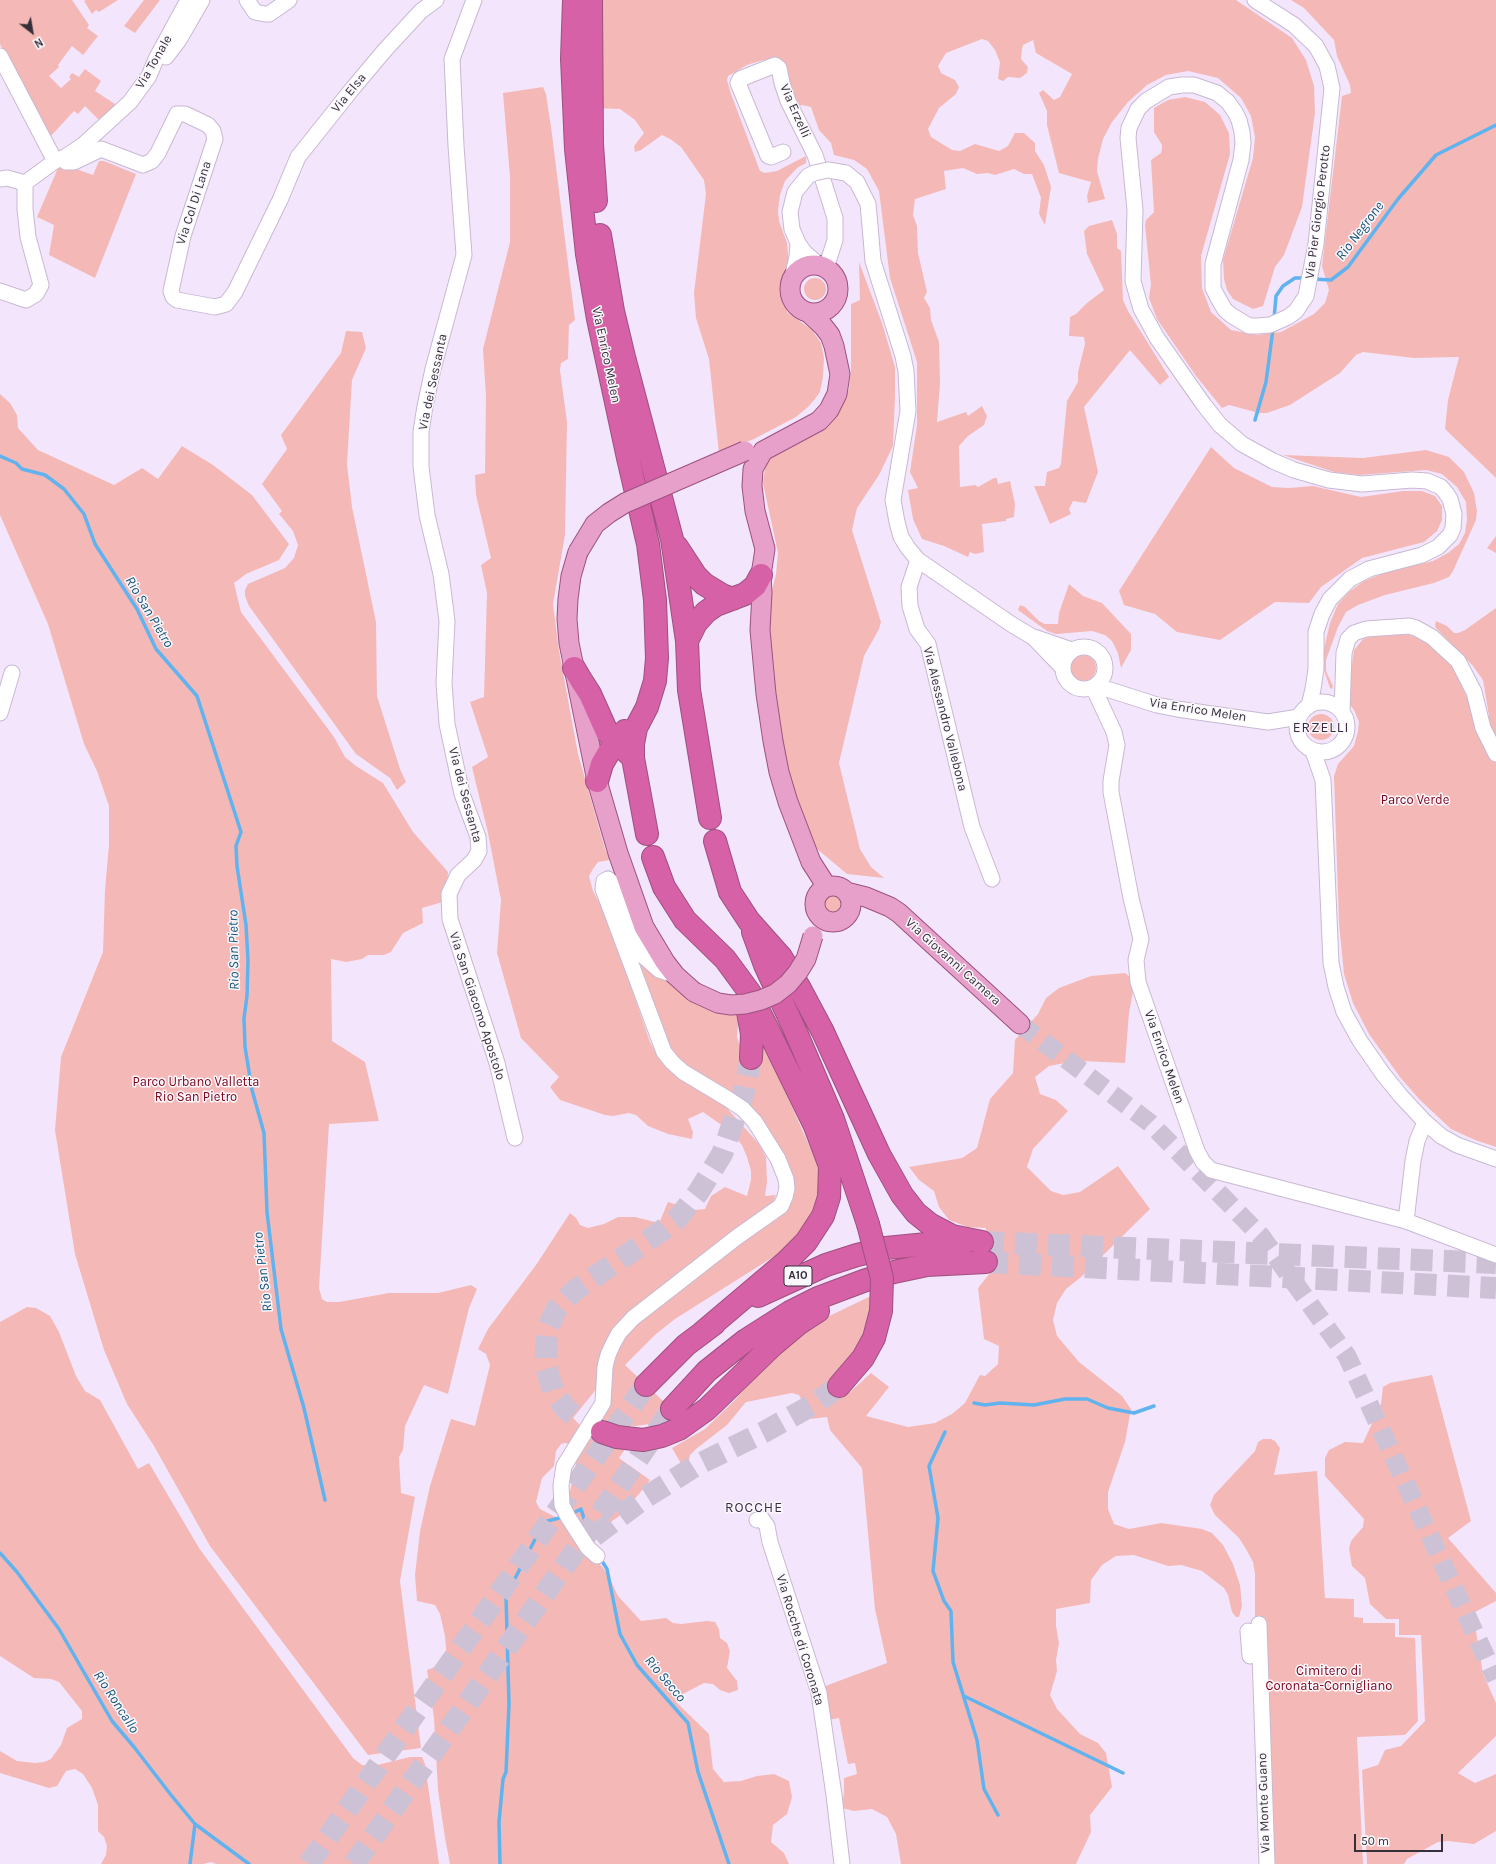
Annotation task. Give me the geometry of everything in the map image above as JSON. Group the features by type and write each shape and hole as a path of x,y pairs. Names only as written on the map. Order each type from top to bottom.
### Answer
{"highway":[{"name":"Via Enrico Melen","path":"574,0 572,58 581,199 587,254 598,319 648,544 655,600 657,669 652,694 647,707"},
{"name":"Via Enrico Melen","path":"591,0 592,144 601,248 624,357 672,539"},
{"path":"672,539 696,576 712,589 733,599"},
{"path":"672,539 687,641 689,690 710,818"},
{"path":"687,641 696,623 706,612 716,605 750,591 761,575"},
{"path":"574,668 590,694 607,732 615,742 633,758"},
{"path":"597,781 602,764 615,742 647,707"},
{"path":"647,707 636,728 633,744 633,758 647,834"},
{"path":"715,841 730,892 749,921 781,957 799,987 823,1032 879,1154 902,1195 916,1213 932,1226 984,1252"},
{"path":"653,857 664,887 685,920 725,959 750,993 815,1126 830,1166 829,1197 823,1216 806,1242 786,1262 702,1332"},
{"path":"749,921 765,965 833,1119 868,1224 882,1278 882,1310 874,1338 863,1358 839,1386"},
{"path":"739,977 751,1022 751,1058"},
{"name":"A10","path":"646,1385 671,1359 702,1332 763,1293 826,1265 886,1248 937,1243 984,1252"},
{"name":"A10","path":"672,1409 707,1371 746,1340 766,1326 818,1298 866,1280 894,1272 984,1252"},
{"path":"602,1432 617,1437 643,1440 662,1436 679,1429 707,1409 772,1345 798,1324 866,1280"}],"main road":[{"path":"809,313 821,313 831,306 837,296 837,280 833,273 823,267 803,267 792,278 790,294 793,302 798,308 809,313 830,335"},
{"path":"825,921 816,930 806,959 798,972 775,994 761,1000 745,1004 731,1005 718,1003 694,992 675,975 656,950 644,927 618,853 597,781 569,637 568,599 571,576 578,552 595,524 608,513 625,503 745,451 772,444 813,425 824,416 834,402 840,374 837,357 830,335 831,306"},
{"path":"772,444 763,451 758,459 752,479 755,511 765,549 761,575 762,593 760,619 766,694 779,772 811,862 826,887"},
{"path":"835,886 848,899 848,913 840,920 832,922 825,921 818,914 814,903 819,892 826,887 835,886"},
{"name":"Via Giovanni Camera","path":"848,899 883,904 899,913 1020,1024"}],"street":[{"name":"Via Tonale","path":"25,183 83,145 130,102 149,76 156,59 188,0"},
{"path":"149,76 179,40 202,0"},
{"path":"247,0 255,12 264,14 269,14 289,0"},
{"name":"Via Elsa","path":"280,200 295,162 302,151 381,55 421,11 436,0"},
{"name":"Via dei Sessanta","path":"458,875 474,860 479,851 478,837 462,794 447,724 444,683 447,621 441,574 427,516 421,467 421,432 433,369 464,255 456,146 452,59 474,0"},
{"name":"Via Pier Giorgio Perotto","path":"1255,0 1294,25 1316,46 1327,66 1332,88 1316,244 1309,287 1302,303 1296,311 1280,322 1249,326 1239,321 1225,310 1213,288 1212,276 1213,264 1241,160 1243,143 1239,120 1228,102 1217,93 1194,85 1169,87 1157,93 1138,109 1128,128 1135,210 1133,281 1141,309 1148,325 1204,406 1220,425 1242,444 1273,461 1294,470 1335,481 1362,484 1412,480 1427,481 1440,487 1450,499 1453,506 1453,528 1450,535 1438,547 1422,555 1369,568 1350,579 1325,606 1318,624 1315,640 1316,669 1313,689 1304,711"},
{"path":"0,56 58,160"},
{"name":"Via Erzelli","path":"783,152 768,156 738,83 740,79 775,65 779,68 788,101 815,155 835,218 836,240 823,267"},
{"name":"Via Col Di Lana","path":"58,160 74,162 101,149 142,165 152,162 158,153 176,114 185,114 208,125 213,131 215,140 182,236 171,290 173,297 177,300 215,308 226,304 235,292 280,200"},
{"path":"823,267 804,252 798,243 792,228 790,212 795,192 808,176 828,170 846,173 857,182 868,204 873,261 903,356 906,371 908,411 893,500 901,537 918,560 1032,636 1062,667"},
{"path":"0,291 26,300 36,294 40,288 40,277 28,237 25,209 25,183 1,178"},
{"path":"792,278 797,257 798,243"},
{"name":"Via Alessandro Vallebona","path":"918,560 909,587 910,606 917,630 928,644 972,827 992,879"},
{"path":"1342,712 1344,652 1348,639 1354,633 1366,629 1409,626 1416,628 1432,637 1458,661 1474,692 1483,728 1496,754"},
{"path":"1032,636 1072,650"},
{"path":"1085,646 1098,652 1105,664 1105,671 1099,683 1093,687 1081,689 1070,684 1063,674 1062,667 1067,655 1072,650 1085,646"},
{"name":"Via Pier Giorgio Perotto","path":"1316,669 1328,703"},
{"name":"Via Enrico Melen","path":"1105,671 1114,683 1129,696"},
{"path":"0,713 12,673"},
{"name":"Via Enrico Melen","path":"1093,687 1129,696 1157,706 1268,722 1299,736"},
{"name":"Via Enrico Melen","path":"1093,687 1114,732 1117,745 1111,781 1131,898 1142,939 1136,960 1138,982 1202,1162 1211,1170 1406,1221 1496,1255"},
{"path":"1320,702 1328,703 1335,706 1342,712 1346,721 1346,731 1343,740 1336,747 1325,752 1313,751 1304,745 1299,736 1297,726 1304,711 1320,702"},
{"name":"Via Enrico Melen","path":"1268,722 1304,711"},
{"path":"1323,780 1336,747"},
{"path":"1313,751 1323,780 1328,936 1331,963 1336,987 1344,1012 1360,1041 1400,1095 1425,1122 1441,1136 1457,1145 1496,1158"},
{"name":"Via San Giacomo Apostolo","path":"458,875 449,894 450,918 497,1063 515,1138"},
{"path":"597,1556 588,1548 568,1518 562,1505 561,1485 564,1466 603,1403 605,1367 613,1344 619,1333 633,1318 737,1237 781,1206 785,1197 786,1179 778,1159 755,1122 743,1109 683,1072 664,1052 603,889 604,881 608,879 614,884 635,942 642,955 650,964 659,970 675,975"},
{"path":"1406,1221 1413,1161 1417,1141 1425,1122"},
{"name":"Via Rocche di Coronata","path":"757,1520 762,1519 767,1526 770,1542 819,1693 834,1795 842,1864"},
{"name":"Via Monte Guano","path":"1254,1627 1263,1728 1262,1741 1267,1864"}],"green space":[{"path":"0,0 72,0 89,25 87,28 98,36 83,55 72,46 58,65 59,67 49,76 61,88 71,79 69,77 72,73 79,77 85,69 101,81 95,91 118,106 101,122 85,106 78,114 74,111 49,138 0,44"},
{"path":"118,0 99,12 96,10 92,14 84,1"},
{"path":"144,0 160,0 135,33 124,26"},
{"path":"595,0 1236,0 1292,38 1306,60 1314,86 1315,113 1302,207 1284,255 1275,267 1263,306 1253,309 1233,299 1227,290 1224,279 1223,260 1253,158 1255,137 1251,116 1241,98 1218,78 1188,71 1166,75 1147,85 1128,102 1112,122 1103,139 1098,159 1097,171 1105,199 1088,203 1087,196 1091,182 1059,173 1047,125 1047,111 1039,93 1043,90 1054,100 1060,97 1072,74 1036,53 1033,40 1023,45 1022,49 1021,59 1028,67 1027,73 1020,78 1008,77 1003,81 998,79 1000,62 995,50 988,41 982,39 946,53 938,66 941,73 955,80 959,87 956,94 939,108 928,129 931,137 952,150 960,151 975,144 999,151 1008,146 1015,133 1024,133 1035,143 1035,151 1044,165 1051,187 1045,225 1039,214 1041,198 1032,174 1024,174 1014,169 995,175 988,173 977,174 963,168 944,171 946,189 915,199 913,215 917,226 918,253 927,292 924,298 930,308 931,320 939,342 940,383 937,422 966,412 968,416 982,406 987,416 984,425 968,436 959,446 960,487 975,485 978,487 994,478 997,478 998,484 1010,481 1015,504 1014,517 1006,519 1006,521 982,524 984,552 975,554 970,552 968,557 944,546 922,539 913,519 908,490 918,488 910,472 917,425 917,362 890,278 879,191 867,169 854,160 834,155 831,143 819,130 811,107 802,105 798,107 779,59 763,60 747,65 728,76 727,80 760,171 765,173 777,171 806,156 806,163 797,168 785,181 780,195 778,210 779,221 787,243 789,265 783,284 781,298 788,313 812,330 821,343 824,358 823,377 820,392 808,407 796,417 754,439 719,453 709,359 696,318 694,293 706,194 704,180 681,147 670,139 662,135 641,150 635,152 634,146 644,133 635,120 620,109 593,108"},
{"path":"1291,0 1496,0 1496,478 1445,429 1448,400 1459,357 1414,358 1363,352 1356,355 1340,373 1290,405 1267,413 1259,413 1229,405 1222,408 1196,376 1157,319 1149,298 1151,285 1145,225 1146,220 1154,212 1151,160 1161,153 1162,149 1162,145 1154,132 1154,108 1168,100 1185,97 1205,102 1220,115 1229,133 1230,154 1201,256 1202,288 1211,312 1231,330 1257,335 1281,332 1314,314 1325,303 1329,290 1322,266 1342,96 1351,93 1350,85 1337,56 1334,40 1304,8"},
{"path":"543,87 546,94 552,134 575,320 569,325 568,359 561,363 560,370 567,422 565,535 553,604 559,651 578,754 605,849 610,860 598,862 589,876 593,891 609,920 619,933 626,972 650,1042 659,1058 725,1106 759,1144 766,1157 767,1182 765,1196 776,1195 773,1202 759,1216 744,1237 776,1220 791,1204 793,1188 779,1152 675,1057 665,1040 649,999 639,960 657,978 667,978 739,1013 737,1037 745,1061 760,1048 765,1046 817,1163 821,1187 816,1211 800,1237 781,1252 675,1319 656,1334 625,1365 677,1414 657,1423 636,1426 618,1425 601,1419 598,1387 573,1418 583,1428 630,1442 619,1458 650,1480 639,1494 618,1517 601,1529 590,1540 567,1505 576,1464 569,1444 565,1443 561,1444 556,1451 554,1466 542,1478 536,1502 540,1509 561,1520 599,1563 607,1573 618,1596 641,1621 666,1618 673,1623 681,1624 707,1621 715,1622 719,1629 720,1638 727,1643 730,1651 727,1668 737,1681 738,1690 729,1693 720,1690 713,1684 704,1683 681,1695 676,1702 709,1734 713,1769 724,1782 741,1781 757,1776 774,1774 789,1781 792,1797 787,1814 773,1825 771,1842 784,1853 789,1864 450,1864 438,1790 434,1718 427,1670 447,1662 445,1636 440,1614 435,1605 417,1601 415,1575 420,1531 430,1486 451,1419 475,1426 490,1365 486,1354 478,1349 488,1329 536,1265 570,1213 576,1218 580,1225 588,1228 604,1224 618,1217 635,1217 659,1223 668,1202 694,1210 705,1209 711,1196 725,1187 747,1196 751,1180 751,1171 742,1145 730,1131 703,1112 688,1119 693,1132 692,1139 668,1134 648,1126 636,1115 629,1113 613,1116 605,1115 560,1100 550,1087 559,1077 521,1038 497,953 501,900 488,833 472,767 488,757 470,702 484,697 487,593 481,565 491,558 476,495 475,475 485,473 486,396 483,349 510,242 510,177 503,93"},
{"path":"99,161 104,161 136,174 95,278 49,255 54,225 37,217 58,168 65,165 93,175"},
{"path":"1112,220 1117,234 1117,248 1121,251 1123,300 1128,311 1169,377 1160,385 1130,350 1084,407 1098,472 1086,503 1073,501 1069,509 1071,514 1050,524 1034,486 1045,486 1047,472 1059,468 1061,464 1067,401 1078,382 1078,372 1085,344 1084,337 1069,336 1070,317 1076,314 1104,290 1087,254 1084,231 1089,226"},
{"path":"859,262 882,323 895,367 895,396 893,446 879,475 857,508 852,530 881,622 879,629 864,656 839,763 860,849 871,867 884,878 847,874 816,848 801,812 784,753 765,633 769,603 776,574 778,553 763,483 765,469 770,457 842,404 849,389 851,371 851,304 860,300"},
{"path":"815,278 823,281 826,289 823,297 815,300 807,297 804,289 807,281"},
{"path":"346,331 362,332 366,348 352,380 347,464 352,507 376,622 377,696 400,769 406,782 397,790 390,778 356,754 249,606 245,596 245,590 248,584 285,568 294,558 298,545 293,531 279,514 282,511 262,484 287,449 281,435 341,353"},
{"name":"Parco Urbano Valletta Rio San Pietro","path":"0,394 10,403 17,415 18,428 38,450 114,485 142,468 158,479 182,446 213,465 252,495 289,544 279,560 246,574 234,583 241,612 334,737 345,757 356,766 383,783 413,832 448,872 446,901 422,908 423,923 403,933 391,952 384,955 368,955 362,959 346,962 331,959 332,1041 365,1062 379,1121 329,1124 319,1288 322,1299 327,1302 339,1302 389,1293 438,1293 471,1285 477,1289 469,1308 448,1394 424,1385 405,1426 403,1450 399,1457 401,1493 415,1497 400,1581 421,1748 368,1755 210,1546 154,1446 127,1404 104,1350 75,1254 55,1130 61,1057 103,952 105,890 109,845 109,806 97,771 84,744 48,624 0,515"},
{"path":"1211,447 1234,468 1272,487 1289,488 1313,486 1361,497 1403,491 1422,491 1435,496 1442,506 1442,520 1437,531 1424,542 1362,558 1321,587 1309,603 1275,602 1220,640 1177,632 1155,614 1124,605 1119,591"},
{"path":"1426,450 1449,457 1464,472 1474,493 1477,511 1476,520 1449,577 1434,583 1385,595 1358,605 1346,612 1338,627 1326,660 1326,671 1333,686 1332,689 1330,688 1323,667 1323,653 1330,623 1338,604 1349,592 1364,581 1384,573 1433,561 1448,553 1459,544 1465,533 1467,520 1466,502 1457,487 1442,474 1426,470 1359,475 1334,472 1283,455 1363,458"},
{"path":"1496,536 1496,553 1487,548"},
{"path":"1069,584 1083,596 1102,603 1131,634 1131,650 1121,668 1118,653 1112,641 1105,635 1092,631 1056,634 1047,631 1018,610 1020,605 1025,607 1039,621 1045,624 1058,624 1059,613"},
{"path":"1496,608 1496,744 1488,723 1489,716 1483,680 1473,666 1436,628 1435,625 1436,621 1447,626 1454,633 1458,633 1465,630"},
{"name":"Parco Verde","path":"1385,635 1410,635 1417,638 1433,647 1452,664 1496,763 1496,1147 1475,1140 1451,1129 1420,1100 1400,1077 1369,1034 1353,1003 1344,974 1339,923 1334,776 1338,764 1354,746 1358,731 1359,722 1354,710 1347,701 1354,650 1363,639"},
{"path":"1083,655 1092,659 1096,668 1092,677 1083,681 1074,677 1070,668 1074,659"},
{"path":"1321,714 1330,718 1334,727 1330,736 1321,740 1312,736 1308,727 1312,718"},
{"path":"828,895 836,895 841,900 839,911 836,913 828,913 823,908 823,900"},
{"path":"1125,973 1135,981 1129,1013 1125,1063 1083,1061 1065,1063 1049,1066 1035,1077 1040,1094 1056,1100 1068,1111 1033,1149 1027,1167 1051,1191 1063,1195 1080,1192 1118,1166 1150,1209 1080,1278 1066,1289 1057,1303 1053,1320 1057,1336 1079,1362 1122,1396 1131,1409 1125,1442 1108,1492 1108,1509 1114,1524 1129,1529 1161,1523 1202,1529 1212,1533 1223,1545 1233,1564 1240,1585 1242,1606 1239,1617 1236,1617 1232,1612 1228,1595 1224,1588 1202,1571 1181,1565 1168,1566 1134,1555 1116,1556 1102,1565 1091,1580 1090,1603 1056,1609 1056,1626 1059,1643 1056,1660 1057,1671 1050,1695 1057,1709 1080,1734 1098,1743 1106,1753 1112,1787 1090,1815 1091,1832 1076,1864 901,1864 896,1834 887,1817 872,1809 854,1811 842,1808 844,1778 857,1774 855,1763 848,1764 839,1718 828,1720 820,1688 887,1663 875,1609 862,1468 830,1430 827,1417 811,1419 799,1395 792,1393 746,1402 727,1425 690,1455 688,1465 683,1467 672,1448 705,1429 734,1401 772,1358 796,1337 821,1320 877,1293 868,1336 833,1384 850,1392 871,1373 889,1387 866,1416 908,1427 935,1423 952,1414 965,1403 980,1375 985,1376 998,1364 999,1346 984,1339 978,1288 990,1273 986,1228 968,1227 949,1220 939,1207 934,1191 919,1180 909,1167 962,1158 977,1148 990,1099 1013,1073 1015,1040 1038,1014 1046,998 1059,988 1091,976"},
{"path":"27,1307 36,1308 50,1316 59,1332 76,1376 85,1391 100,1400 138,1469 149,1463 199,1548 353,1758 362,1765 373,1766 410,1757 422,1757 425,1764 439,1864 216,1864 211,1862 203,1864 101,1864 106,1855 107,1846 104,1837 98,1831 98,1805 92,1788 83,1774 75,1769 66,1771 57,1786 49,1788 0,1773 0,1751 17,1761 35,1763 44,1762 51,1759 61,1745 67,1728 82,1719 82,1711 59,1682 51,1679 34,1678 0,1656 0,1322"},
{"path":"1432,1375 1471,1521 1448,1538 1496,1593 1496,1601 1473,1613 1483,1674 1496,1703 1496,1736 1458,1773 1475,1783 1496,1774 1496,1831 1474,1844 1448,1841 1438,1842 1407,1859 1404,1864 1367,1864 1362,1770 1378,1765 1385,1750 1401,1746 1425,1721 1421,1635 1399,1635 1399,1619 1386,1619 1370,1604 1365,1578 1352,1566 1349,1549 1351,1541 1363,1527 1364,1519 1325,1476 1325,1458 1329,1450 1345,1442 1363,1443 1381,1404 1383,1387 1390,1383"},
{"name":"Cimitero di Coronata-Cornigliano","path":"1263,1439 1271,1439 1275,1441 1280,1448 1274,1475 1317,1471 1325,1598 1354,1599 1354,1617 1363,1618 1363,1623 1395,1623 1395,1637 1415,1638 1418,1721 1405,1735 1357,1737 1363,1864 1272,1864 1255,1623 1255,1574 1253,1562 1239,1538 1215,1515 1210,1505 1214,1495 1255,1451 1258,1442"}],"waterway":[{"name":"Rio Negrone","path":"1313,279 1331,280 1348,267 1398,199 1436,155 1496,125"},
{"name":"Rio Negrone","path":"1274,319 1276,296 1283,286 1295,278 1305,278"},
{"name":"Rio Negrone","path":"1255,420 1266,382 1273,329"},
{"name":"Rio San Pietro","path":"0,456 16,463 22,469 45,475 64,489 84,514 95,544 137,609 156,649 197,696 241,832 236,846 237,866 246,925 248,960 247,996 244,1018 245,1047 252,1090 264,1133 267,1212 281,1329 304,1408 325,1500"},
{"path":"974,1403 985,1405 1000,1403 1034,1405 1065,1399 1087,1399 1108,1408 1134,1413 1154,1406"},
{"path":"945,1432 929,1466 938,1518 933,1571 944,1601 951,1611 953,1662 977,1740 984,1789 998,1815"},
{"name":"Rio Secco","path":"571,1514 581,1509 591,1540"},
{"path":"500,1864 499,1822 503,1779 506,1772 509,1704 506,1596 544,1522 563,1517"},
{"name":"Rio Roncallo","path":"0,1553 17,1572 59,1629 112,1721 171,1795 195,1824 249,1864"},
{"name":"Rio Secco","path":"600,1558 607,1569 620,1634 637,1665 688,1723 698,1772 729,1864"},
{"path":"964,1696 1123,1773"},
{"path":"190,1864 195,1824"}],"tunnel":[{"path":"1020,1024 1150,1123 1261,1236 1347,1356 1496,1679"},
{"path":"602,1432 582,1421 567,1410 554,1393 546,1367 548,1328 556,1310 574,1291 678,1218 698,1193 722,1154 744,1092 751,1058"},
{"path":"982,1242 1496,1263"},
{"path":"986,1262 1496,1288"},
{"path":"309,1864 646,1385"},
{"path":"594,1536 643,1499 697,1465 764,1432 816,1403 839,1386"},
{"path":"354,1864 573,1554 672,1409"}],"district":[{"name":"ERZELLI","path":"1321,728"},
{"name":"ROCCHE","path":"754,1508"}]}
